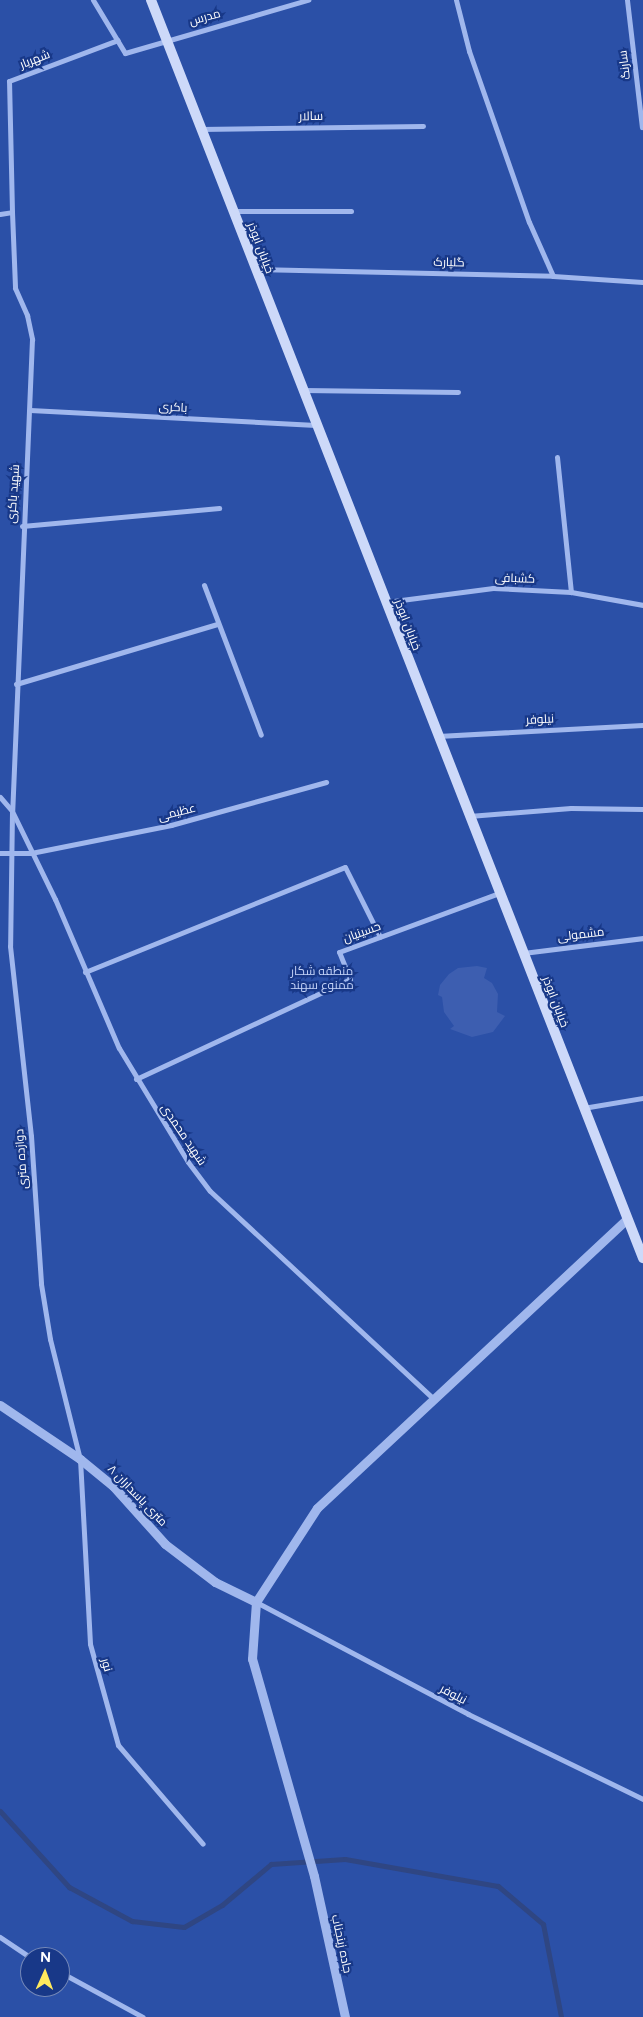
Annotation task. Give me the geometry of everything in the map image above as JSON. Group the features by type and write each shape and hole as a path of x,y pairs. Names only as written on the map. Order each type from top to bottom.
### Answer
{"main road":[{"name":"خیابان ابوذر","path":"150,0 626,1220 643,1258"}],"street":[{"path":"93,0 118,40"},
{"name":"مدرس","path":"118,40 125,53 308,0"},
{"path":"456,0 469,51 526,213 553,276"},
{"name":"سارنگ","path":"627,0 642,127"},
{"name":"شهریار","path":"12,212 9,81 118,40"},
{"name":"سالار","path":"200,129 423,126"},
{"path":"232,211 351,211"},
{"path":"0,214 12,212"},
{"name":"شهید باکری","path":"12,212 15,288 27,315 32,339 30,410 22,526 12,811"},
{"name":"گلپارک","path":"254,269 553,276 643,282"},
{"path":"302,390 458,392"},
{"name":"باکری","path":"30,410 316,425"},
{"path":"557,457 571,592"},
{"path":"22,526 219,508"},
{"path":"204,585 217,624 261,735"},
{"name":"کشبافی","path":"385,602 492,588 571,592 643,605"},
{"path":"16,684 217,624"},
{"name":"نیلوفر","path":"437,736 643,725"},
{"name":"عظیمی","path":"0,853 31,853 171,825 326,782"},
{"path":"0,797 12,811"},
{"path":"469,816 571,808 643,809"},
{"name":"شهید محمدی","path":"12,811 55,899 85,972 136,1079 171,1138 210,1192 434,1399"},
{"name":"دوازده متری","path":"12,811 10,946 31,1136 41,1284 50,1339 80,1459"},
{"path":"85,972 345,866 380,937"},
{"name":"حسینیان","path":"136,1079 350,979 340,952 499,893"},
{"name":"مشمولی","path":"522,953 643,938"},
{"path":"583,1108 643,1098"},
{"path":"256,1602 317,1508 626,1220"},
{"name":"۸ متری پاسداران","path":"0,1405 80,1459 113,1486 165,1544 215,1582 256,1602"},
{"name":"نور","path":"80,1459 90,1644 118,1745 203,1844"},
{"name":"نیلوفر","path":"256,1602 468,1714 643,1799"},
{"name":"جاده زینجناب","path":"256,1602 252,1659 314,1876 345,2017"},
{"path":"0,1937 20,1951"},
{"path":"70,1977 143,2017"}],"green space":[{"name":"منطقه شکار ممنوع سهند","path":"0,0 643,0 643,2017 0,2017"}],"building":[{"path":"477,966 487,968 484,978 492,983 498,994 497,1012 505,1016 493,1032 472,1037 450,1029 454,1026 444,1012 442,997 438,995 440,985 449,974 458,968"}],"waterway":[{"path":"0,1811 69,1887 132,1921 184,1927 222,1905 271,1864 345,1859 498,1886 543,1924 561,2017"}]}
